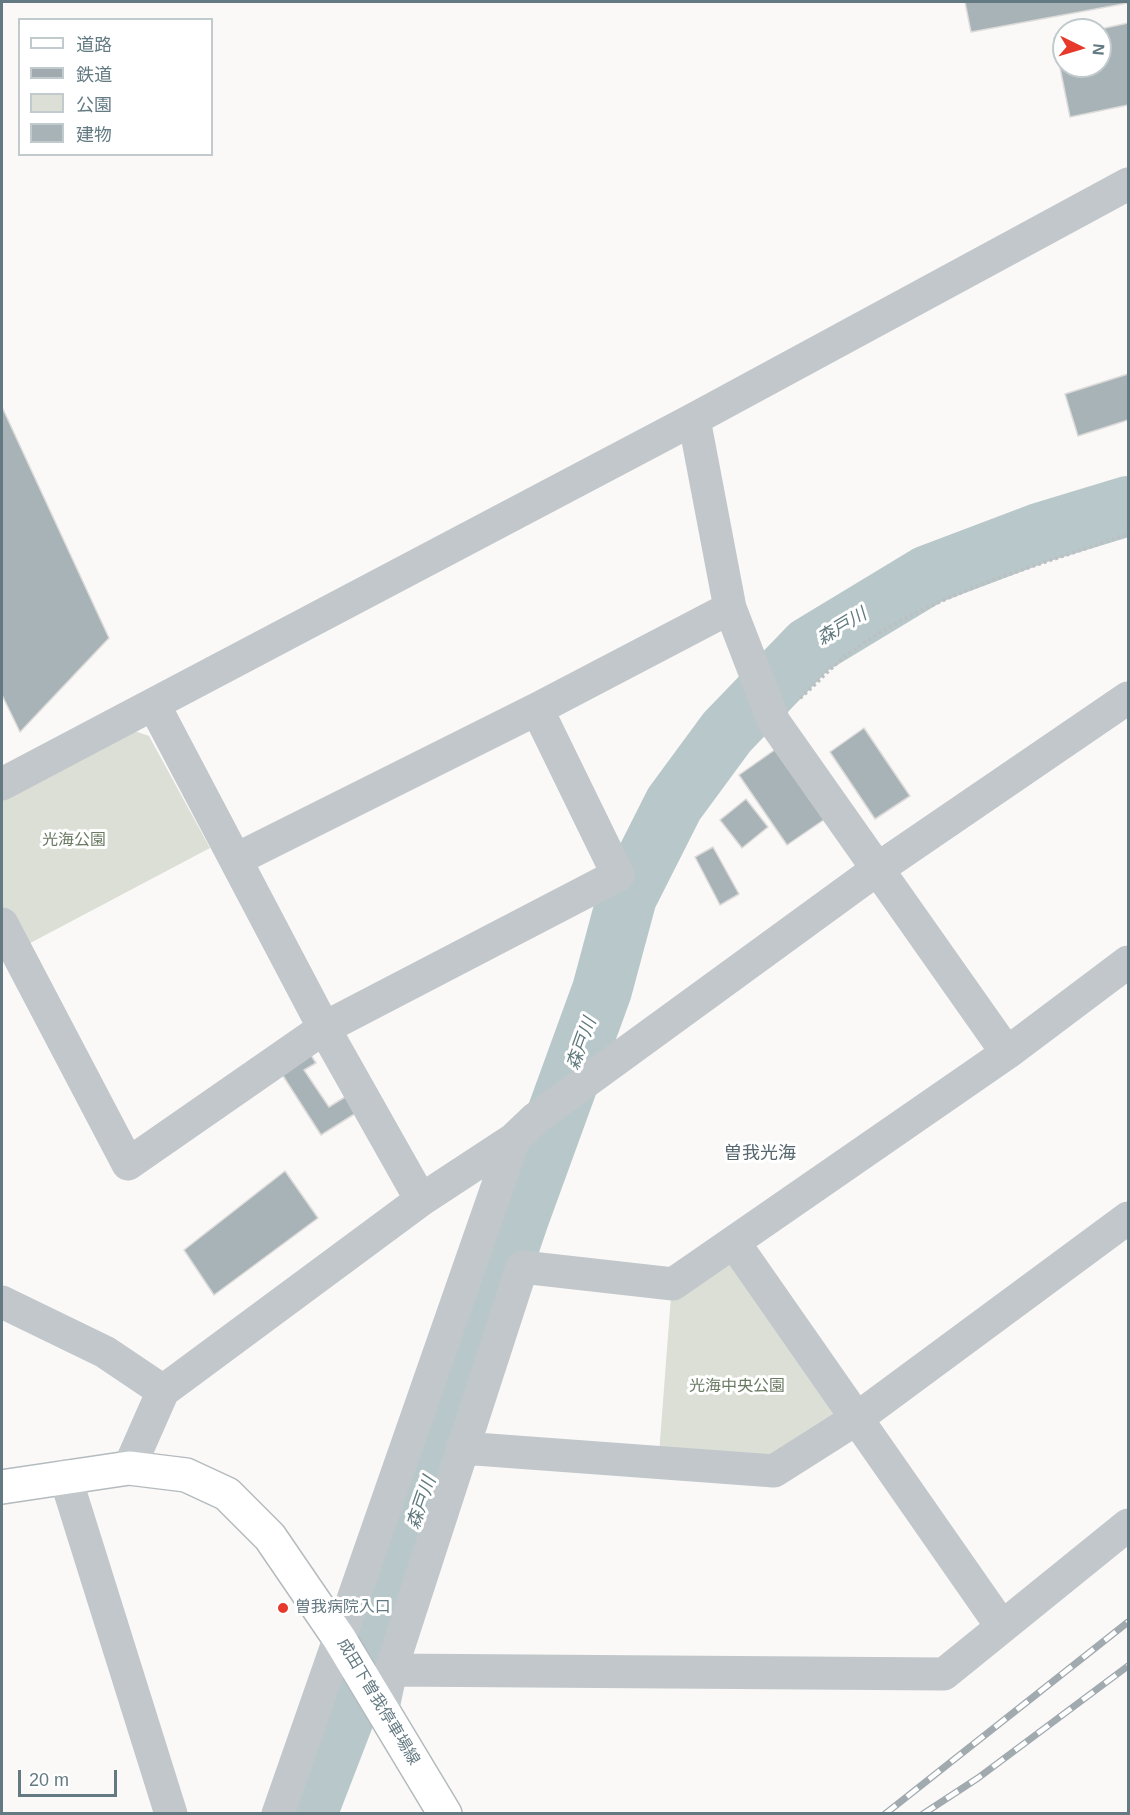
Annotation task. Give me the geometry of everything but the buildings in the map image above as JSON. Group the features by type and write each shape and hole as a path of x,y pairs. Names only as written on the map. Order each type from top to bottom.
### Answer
{"main road":[{"name":"成田下曽我停車場線","path":"2,1487 129,1468 186,1475 227,1494 270,1537 339,1638 445,1814"}],"street":[{"path":"2,784 694,419 1128,184"},
{"path":"694,419 730,608 772,718 1007,1053"},
{"path":"237,859 537,709 730,608"},
{"path":"129,1468 163,1391 422,1200 525,1129 879,868 1128,698"},
{"path":"154,705 324,1028 422,1200"},
{"path":"2,924 128,1164 324,1028 618,875 537,709"},
{"path":"383,1708 392,1670 522,1267 673,1284 735,1244 1007,1053 1128,962"},
{"path":"278,1814 339,1638 525,1129"},
{"path":"462,1448 774,1471 856,1419 1128,1218"},
{"path":"735,1244 1002,1627"},
{"path":"2,1302 105,1352 163,1391"},
{"path":"65,1476 171,1814"},
{"path":"392,1670 944,1674 1128,1525"}],"path":[{"path":"772,718 844,658 907,617 945,598 1128,534"}],"green space":[{"name":"光海公園","path":"135,731 149,736 210,848 19,949 2,917 2,801"},
{"name":"光海中央公園","path":"733,1253 845,1418 774,1464 659,1454 671,1296"}],"waterway":[{"name":"森戸川","path":"307,1814 380,1625 519,1218 602,990 627,897 674,804 727,732 809,647 928,575 1039,533 1128,506"}],"railway":[{"path":"885,1814 1128,1622"},
{"path":"923,1814 978,1778 1128,1666"}],"place":[{"name":"曽我病院入口","path":"283,1608"}],"district":[{"name":"曽我光海","path":"760,1154"}]}
